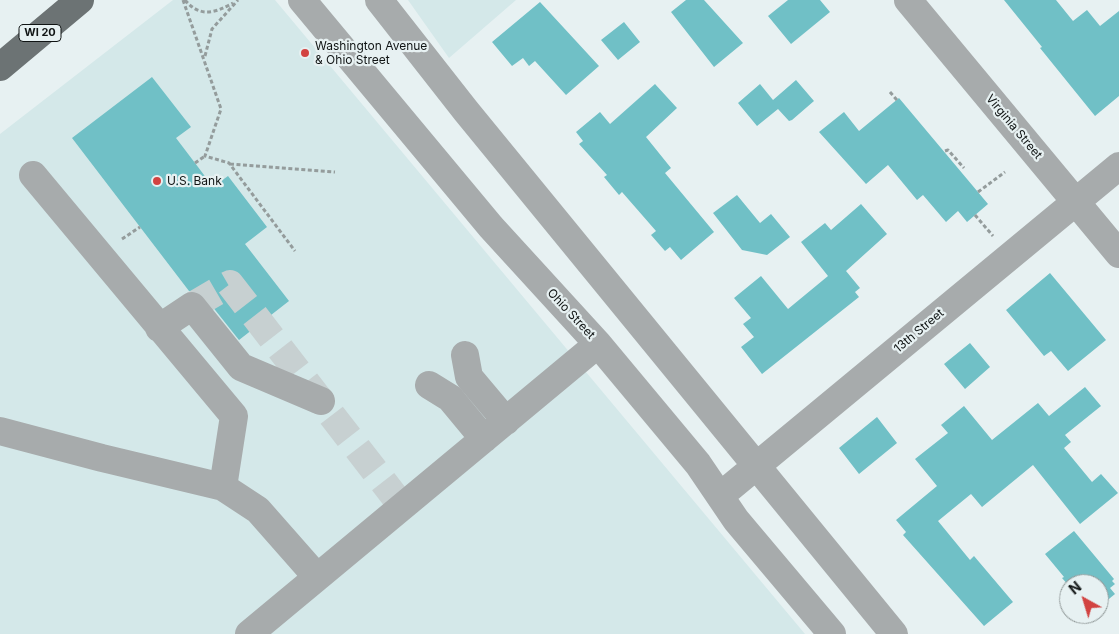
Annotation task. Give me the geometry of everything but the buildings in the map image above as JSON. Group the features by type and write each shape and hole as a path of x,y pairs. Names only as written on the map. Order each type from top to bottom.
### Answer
{"main road":[{"name":"WI 20","path":"0,67 80,0"}],"street":[{"name":"Ohio Street","path":"302,0 491,227 598,344 698,464 736,520 832,634"},
{"path":"379,0 466,111 894,634"},
{"name":"Virginia Street","path":"908,0 1119,254"},
{"name":"13th Street","path":"720,496 1119,166"},
{"path":"33,175 234,416 223,487"},
{"path":"159,328 192,306 241,367 321,401"},
{"path":"249,634 598,344"},
{"path":"484,439 450,398 429,385 444,384 458,372 465,355 469,377 506,421"},
{"path":"0,431 112,461 223,487 258,510 317,577"}],"path":[{"path":"184,0 191,7 201,12 210,13 238,1"},
{"path":"184,0 221,108 205,156 195,163"},
{"path":"204,57 212,28 238,1"},
{"path":"890,92 897,100"},
{"path":"946,151 948,150 964,168"},
{"path":"205,156 229,164 335,172"},
{"path":"229,164 296,250"},
{"path":"978,192 1005,172"},
{"path":"127,235 140,227"}],"shaded area":[{"path":"173,0 275,0 805,634 0,634 0,134"},
{"path":"408,0 516,0 449,58"}],"tunnel":[{"path":"192,306 230,284 402,506"}],"place":[{"name":"Washington Avenue & Ohio Street","path":"305,53"},
{"name":"U.S. Bank","path":"157,181"}]}
